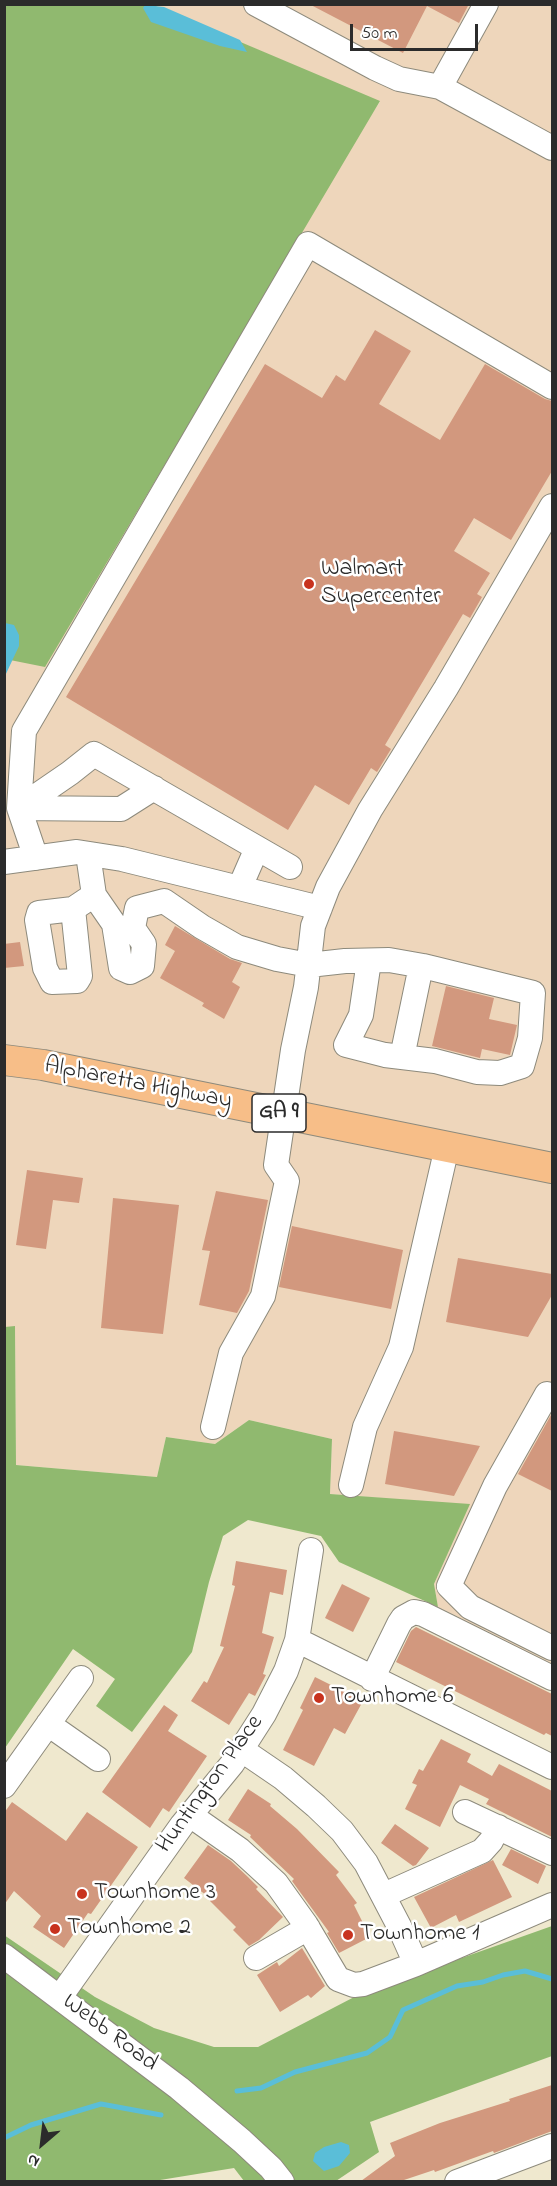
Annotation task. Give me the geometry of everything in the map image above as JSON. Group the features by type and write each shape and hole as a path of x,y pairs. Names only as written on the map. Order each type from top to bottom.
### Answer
{"main road":[{"name":"Alpharetta Highway","path":"4,1060 43,1065 552,1168"}],"street":[{"path":"256,4 399,79 440,87 552,148"},
{"path":"440,87 486,4"},
{"path":"36,858 20,808 24,731 308,244 552,387"},
{"path":"213,1427 231,1353 263,1296 287,1181 276,1165 314,926 320,908 328,888 370,810 446,688 552,506"},
{"path":"20,808 94,754 290,867"},
{"path":"20,808 121,809 154,788"},
{"path":"240,887 257,848"},
{"path":"4,862 77,852 122,859 320,908"},
{"path":"88,854 93,896 114,924 121,968 130,972 142,966 144,945 133,928 137,908 164,901 237,947 277,959 309,965 369,961 389,960 421,966 543,998 522,1066 501,1073 477,1072 435,1061 385,1055 346,1045 361,1014 369,961"},
{"path":"73,909 80,970 77,981 52,982 45,968 37,920 39,913 73,909 93,896"},
{"path":"402,1057 421,966"},
{"path":"351,1485 365,1427 401,1347 447,1147"},
{"path":"551,1390 495,1486 449,1586 470,1607 552,1648"},
{"name":"Huntington Place","path":"60,1997 190,1815 242,1750 264,1714 286,1671 297,1640 311,1551"},
{"path":"372,1679 399,1624 414,1612 423,1614 552,1678"},
{"path":"297,1640 552,1767"},
{"path":"4,1786 81,1678"},
{"path":"48,1725 98,1759"},
{"path":"242,1750 283,1778 342,1831 366,1863 384,1895 416,1964"},
{"path":"465,1812 552,1853"},
{"path":"190,1815 259,1866 286,1896 308,1928 332,1972 345,1983 363,1984 416,1964 552,1905"},
{"path":"384,1895 482,1851 491,1841 498,1827"},
{"path":"256,1958 308,1928"},
{"name":"Webb Road","path":"4,1956 156,2070 264,2161 282,2181"},
{"name":"Webb Road","path":"212,2116 238,2145 263,2181"},
{"path":"457,2181 552,2146"},
{"path":"504,2181 515,2160"}],"shaded area":[{"path":"153,5 552,5 552,1664 438,1607 434,1584 469,1505 330,1494 332,1439 249,1420 215,1444 166,1437 157,1477 16,1465 15,1327 4,1327 4,659 380,102"}],"green space":[{"path":"5,5 153,5 380,101 45,667 5,659"},
{"path":"15,1326 16,1465 157,1477 166,1437 215,1444 249,1420 332,1439 330,1494 470,1504 434,1584 438,1607 339,1562 321,1536 248,1520 223,1536 192,1652 132,1732 96,1706 115,1679 73,1649 5,1748 5,1327"},
{"path":"552,1926 552,2056 370,2122 379,2152 336,2181 244,2181 234,2168 154,2181 5,2181 4,1935 95,1997 154,2028 214,2047 258,2047 360,1994"}],"water":[{"path":"145,5 164,7 240,40 247,52 220,46 151,22 143,8"},
{"path":"5,623 14,625 19,635 19,646 5,676"},
{"path":"341,2142 349,2145 350,2153 339,2166 324,2171 313,2161 315,2153 324,2147"}],"building":[{"path":"309,4 469,4 459,23 427,6 403,53"},
{"name":"Walmart Supercenter","path":"375,330 411,351 379,404 440,440 485,364 552,401 552,471 511,540 474,518 454,551 490,573 477,594 482,597 470,618 463,614 385,745 391,749 377,772 371,768 349,805 315,785 288,830 66,697 265,364 322,398 336,375 345,381"},
{"path":"175,926 230,959 242,963 232,982 240,987 224,1019 202,1006 204,1003 160,978 175,951 165,945"},
{"path":"20,942 24,966 4,968 4,944"},
{"path":"446,986 494,998 489,1019 517,1025 510,1055 482,1049 480,1058 432,1046"},
{"path":"27,1170 83,1178 79,1203 53,1200 46,1249 16,1245"},
{"path":"216,1191 268,1200 249,1291 237,1313 199,1305 210,1251 202,1250"},
{"path":"113,1198 179,1205 163,1334 101,1328"},
{"path":"292,1226 403,1250 391,1309 279,1287"},
{"path":"458,1258 552,1274 552,1295 528,1337 446,1322"},
{"path":"552,1416 552,1491 518,1474"},
{"path":"394,1431 480,1446 454,1496 385,1484"},
{"path":"236,1561 287,1570 283,1595 270,1592 262,1633 274,1637 263,1674 266,1675 255,1696 249,1693 229,1725 191,1701 204,1681 207,1683 224,1647 220,1646 235,1586 232,1585"},
{"path":"342,1584 370,1598 353,1632 325,1618"},
{"path":"416,1627 552,1694 552,1736 546,1733 544,1735 396,1662 411,1631"},
{"path":"315,1677 363,1701 345,1734 334,1728 314,1766 283,1750 303,1710 300,1708"},
{"path":"164,1705 178,1715 168,1731 207,1756 169,1812 163,1808 150,1828 102,1792"},
{"path":"441,1739 471,1754 467,1762 492,1776 499,1764 552,1791 552,1837 486,1804 489,1799 460,1785 440,1827 405,1809 417,1785 412,1783 419,1769 423,1771"},
{"path":"248,1789 271,1804 270,1806 297,1829 339,1872 336,1875 357,1903 354,1905 370,1937 339,1953 327,1933 329,1932 292,1881 294,1879 250,1837 251,1835 228,1820"},
{"path":"12,1802 66,1841 87,1812 138,1847 64,1948 33,1927 41,1916 14,1891 4,1905 4,1813"},
{"path":"395,1824 429,1848 416,1865 413,1866 381,1843"},
{"path":"208,1845 231,1861 248,1877 258,1887 256,1889 283,1917 259,1940 249,1946 233,1930 236,1927 210,1901 211,1899 184,1878"},
{"path":"511,1849 546,1866 538,1884 502,1865"},
{"path":"493,1860 512,1897 459,1922 456,1915 431,1928 414,1897"},
{"path":"302,1948 325,1986 311,1998 308,1995 280,2012 257,1975 277,1962 279,1966"},
{"path":"552,2085 552,2131 494,2153 493,2151 435,2172 434,2170 401,2181 361,2181 395,2156 390,2143 440,2123"}],"waterway":[{"path":"237,2091 261,2088 295,2072 367,2053 390,2037 403,2010 457,1986 525,1971 552,1979"},
{"path":"4,2138 31,2125 101,2104 161,2115"}],"place":[{"name":"Walmart Supercenter","path":"309,584"},
{"name":"Townhome 6","path":"319,1698"},
{"name":"Townhome 3","path":"82,1894"},
{"name":"Townhome 2","path":"55,1929"},
{"name":"Townhome 1","path":"348,1935"}]}
